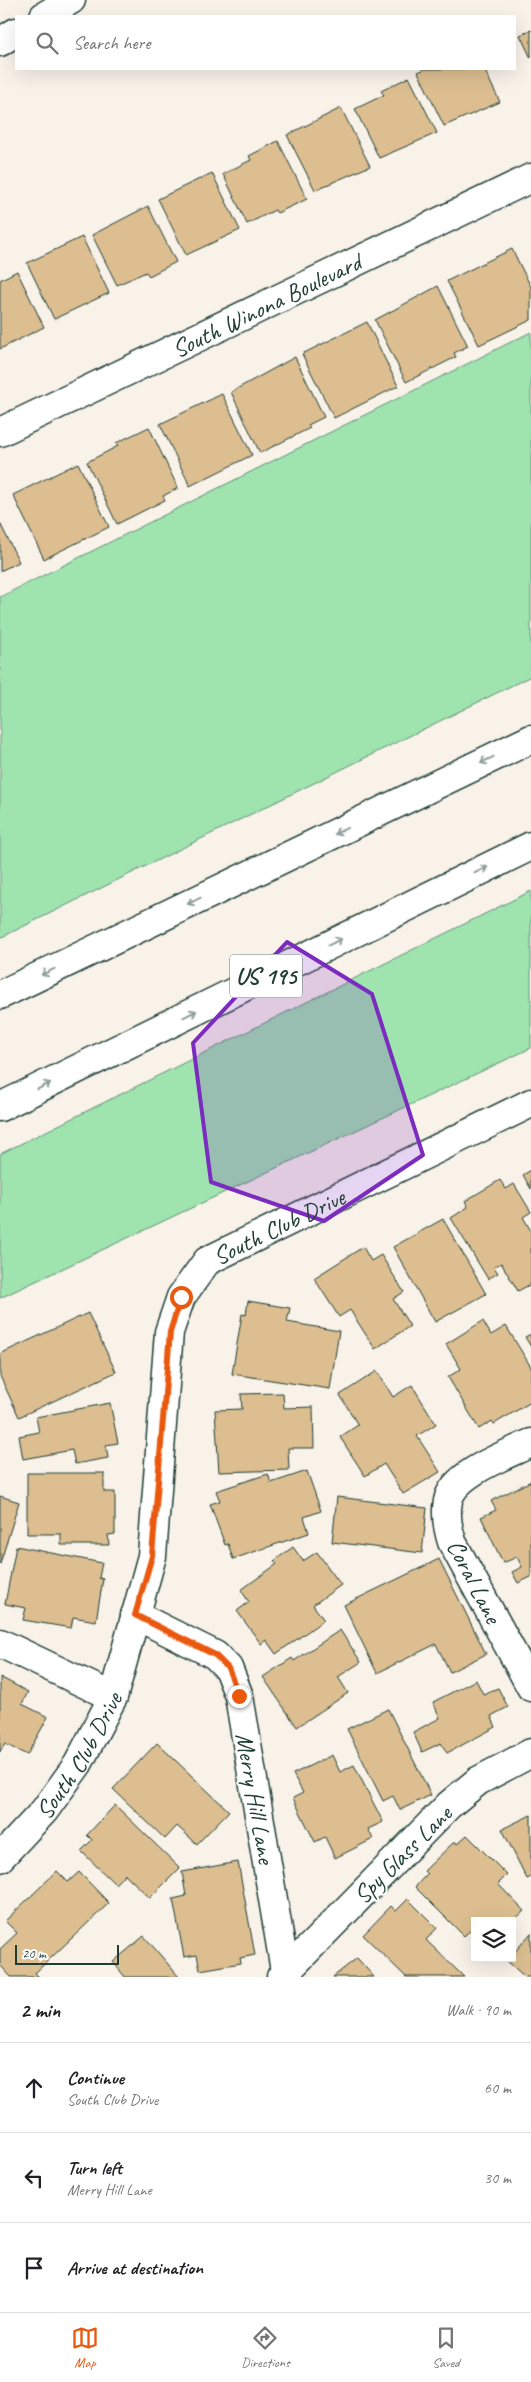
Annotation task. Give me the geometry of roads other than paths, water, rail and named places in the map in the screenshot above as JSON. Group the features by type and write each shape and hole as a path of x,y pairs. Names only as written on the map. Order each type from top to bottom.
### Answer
{"main road":[{"path":"46,15 71,0"},
{"path":"0,42 15,33"},
{"name":"South Winona Boulevard","path":"0,432 531,178"},
{"path":"0,994 531,739"},
{"name":"US 195","path":"0,1107 531,846"},
{"name":"South Club Drive","path":"0,1858 44,1811 78,1764 113,1697 152,1556 170,1332 181,1297 207,1261 531,1103"},
{"name":"Coral Lane","path":"531,1443 472,1472 461,1480 448,1499 447,1524 452,1542 531,1687"},
{"name":"Merry Hill Lane","path":"135,1615 215,1655 228,1668 239,1696 284,1975"},
{"path":"0,1643 113,1697"},
{"name":"Spy Glass Lane","path":"284,1975 449,1805 478,1781 531,1753"}]}
